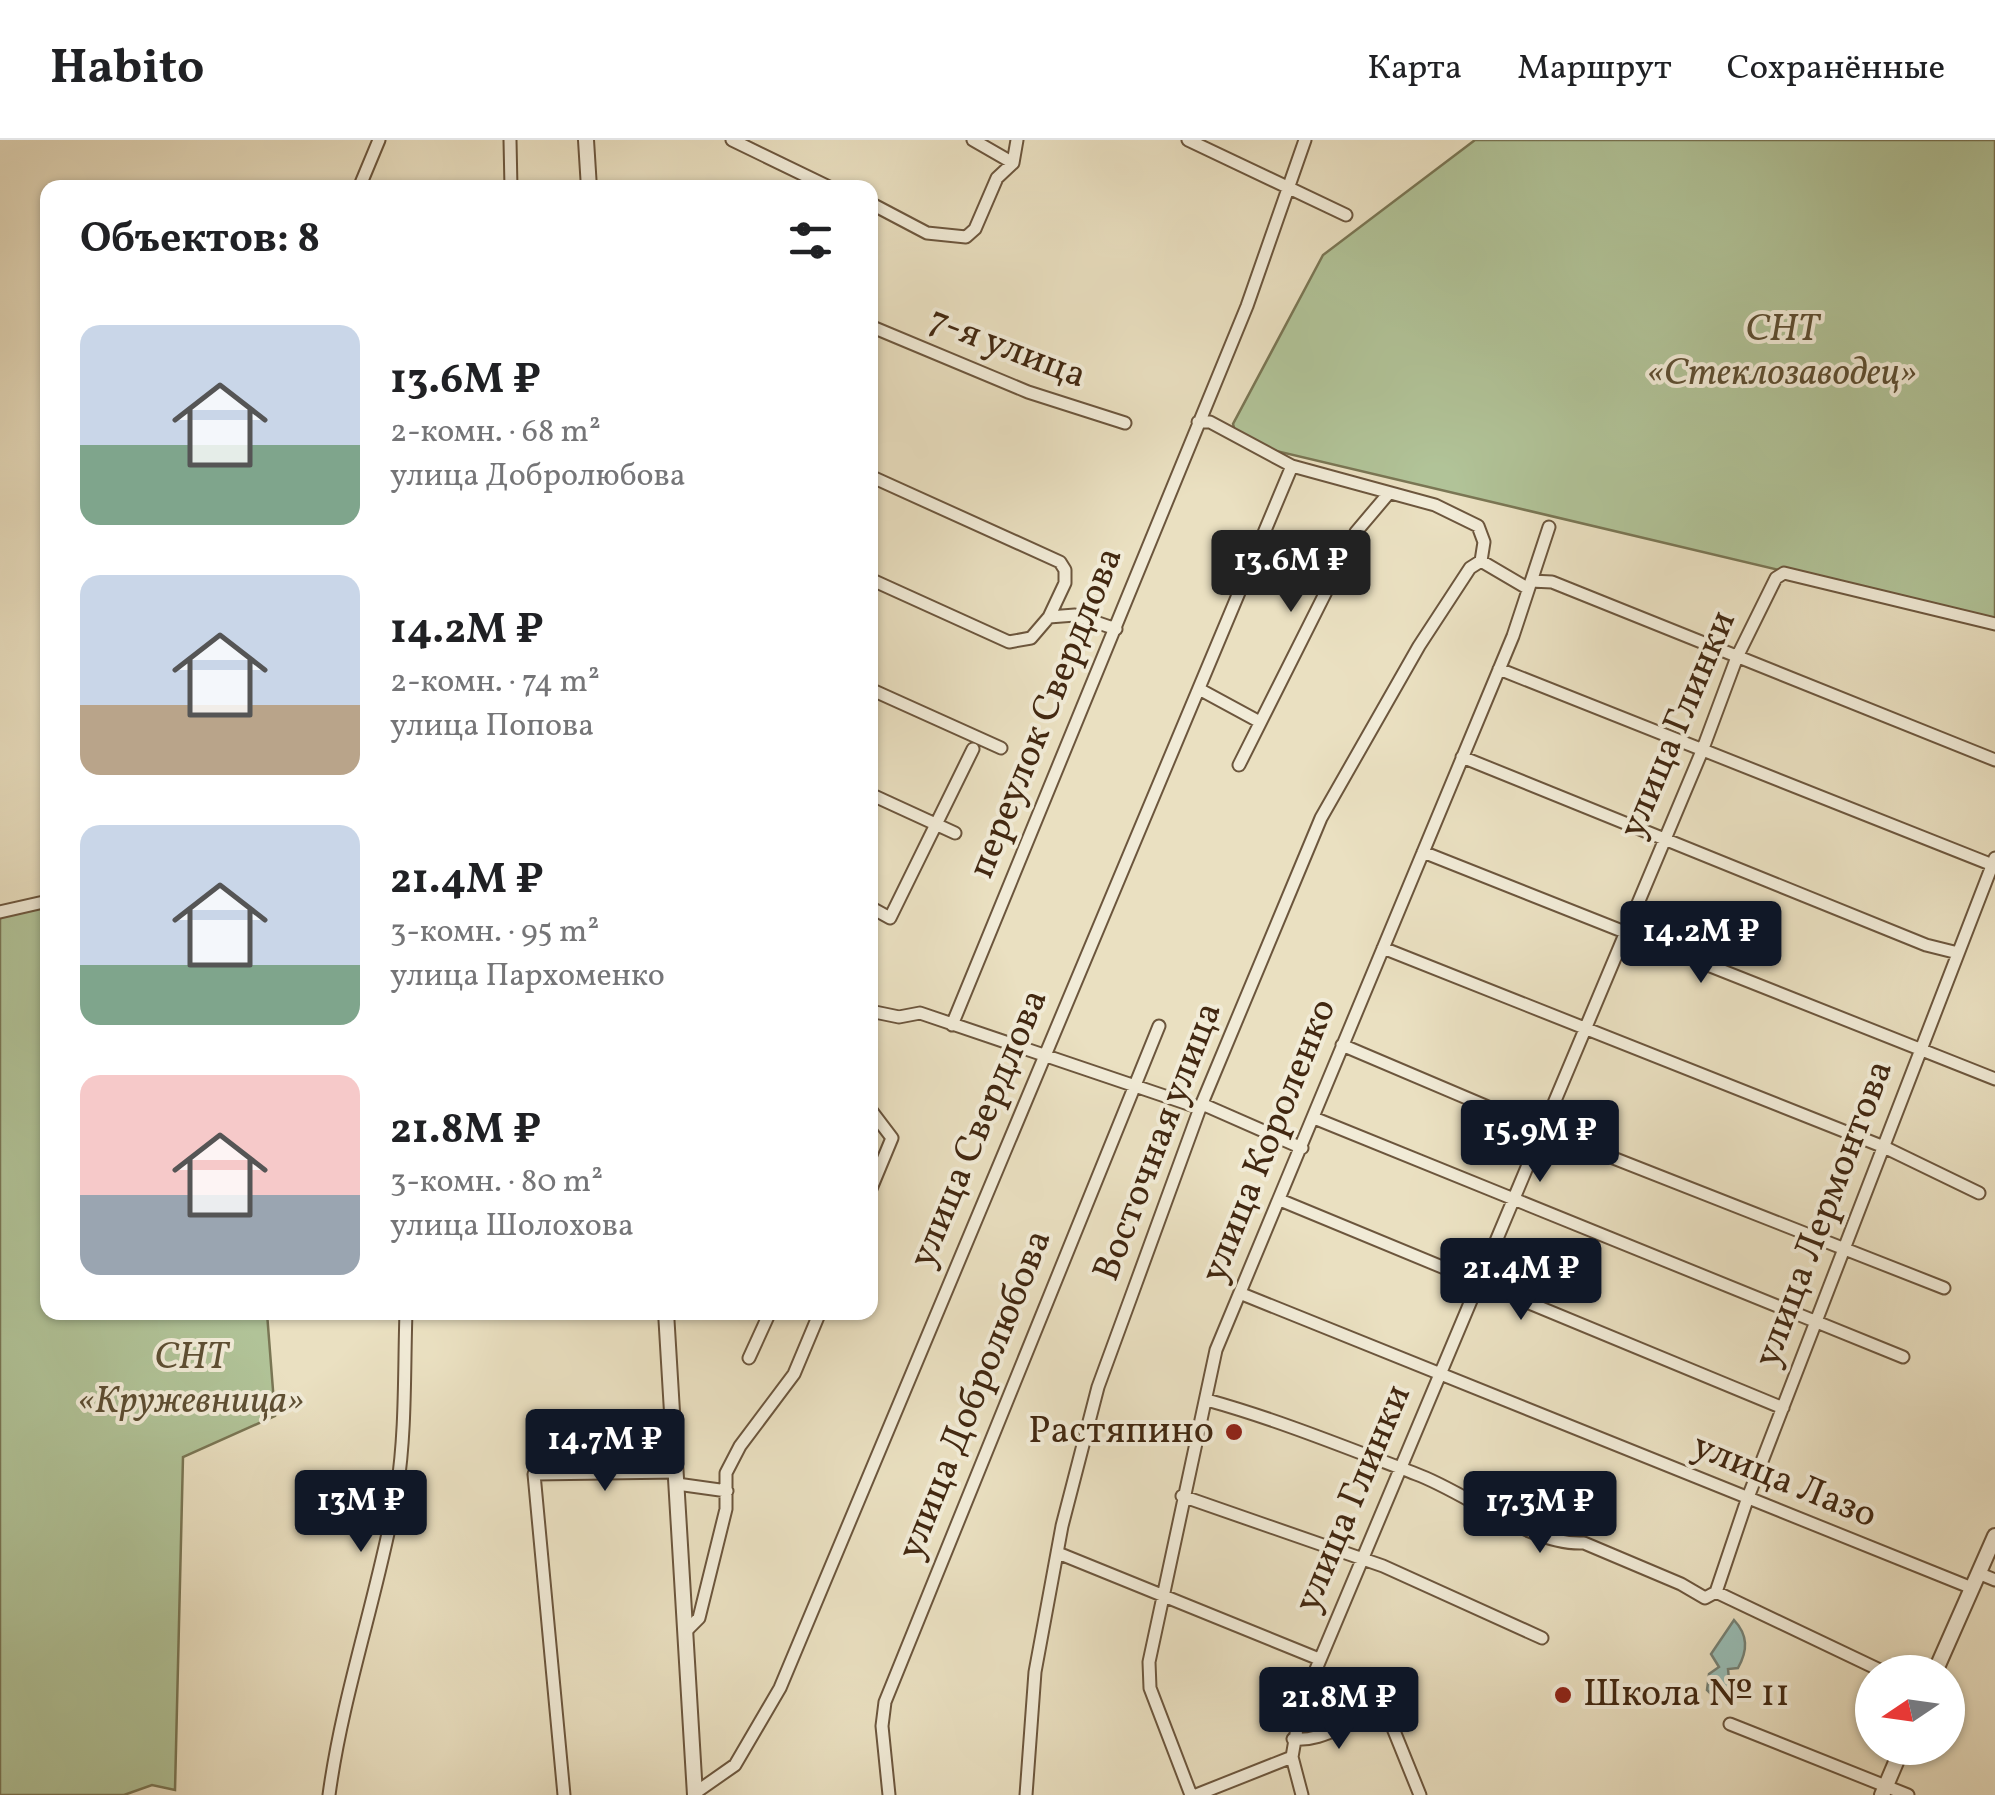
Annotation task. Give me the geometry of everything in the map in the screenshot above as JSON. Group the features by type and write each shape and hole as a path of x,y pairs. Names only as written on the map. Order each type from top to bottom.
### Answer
{"street":[{"path":"362,180 379,140"},
{"path":"510,140 512,180"},
{"path":"586,140 588,180"},
{"path":"732,140 815,180"},
{"path":"973,140 1012,163"},
{"path":"878,207 927,233 959,239 975,229 997,178 1012,163 1018,140"},
{"path":"1188,140 1346,215"},
{"name":"переулок Свердлова","path":"952,1025 1248,306 1304,140"},
{"name":"7-я улица","path":"878,329 1028,392 1125,422"},
{"path":"1198,422 1210,422 1292,466 1452,511 1478,526 1484,542 1481,561 1529,584 1552,582 1995,760"},
{"name":"улица Свердлова","path":"695,1794 735,1765 780,1688 1292,466"},
{"path":"878,480 1060,562 1066,576 1049,617 1031,638 1009,642 878,583"},
{"path":"1239,765 1356,532 1389,493"},
{"name":"улица Короленко","path":"1194,1795 1150,1688 1149,1662 1216,1350 1498,669 1549,527"},
{"name":"Восточная улица","path":"1026,1795 1035,1672 1058,1553 1098,1387 1201,1106 1322,818 1419,646 1470,568 1481,561"},
{"name":"улица Глинки","path":"1302,1795 1292,1757 1293,1739 1319,1659 1702,751 1737,657 1776,578 1784,573 1995,624"},
{"path":"1049,617 1075,616 1116,629"},
{"path":"1498,669 1994,863"},
{"path":"1199,689 1258,721"},
{"path":"878,693 1001,748"},
{"path":"878,911 890,918 973,750"},
{"path":"1462,757 1926,944 1958,953"},
{"path":"878,798 955,833"},
{"path":"1423,852 1995,1079"},
{"name":"улица Лермонтова","path":"1716,1592 1747,1500 1994,863"},
{"path":"0,912 40,903"},
{"path":"1383,948 1884,1147 1979,1192"},
{"path":"878,1013 900,1017 920,1014 1043,1058 1201,1106 1302,1148"},
{"name":"улица Добролюбова","path":"888,1795 885,1702 1160,1026"},
{"path":"1342,1045 1542,1130 1944,1288"},
{"path":"1314,1118 1903,1357"},
{"path":"878,1120 892,1138 878,1172"},
{"path":"1280,1200 1783,1408"},
{"name":"улица Лазо","path":"1242,1294 1747,1500 1975,1580 1995,1580"},
{"path":"329,1795 343,1710 360,1659 398,1485 406,1320"},
{"path":"666,1320 695,1794"},
{"path":"748,1358 766,1320"},
{"path":"686,1631 699,1618 727,1491 726,1473 794,1374 817,1320"},
{"path":"1207,1400 1301,1429 1537,1533 1600,1550 1681,1584 1694,1594 1705,1598 1716,1592 1855,1658"},
{"path":"564,1795 534,1474 676,1478 727,1491"},
{"path":"1182,1496 1363,1559 1542,1638"},
{"path":"1942,1655 1995,1536"},
{"path":"1058,1553 1319,1659"},
{"path":"1293,1739 1309,1740 1373,1716 1388,1716 1420,1795"},
{"path":"1730,1724 1884,1791 1908,1795"},
{"path":"1194,1795 1292,1757"},
{"path":"1884,1791 1895,1765"}],"green space":[{"name":"СНТ «Стеклозаводец»","path":"1475,140 1995,140 1995,621 1238,442 1233,424 1323,255"},
{"name":"СНТ «Кружевница»","path":"40,905 40,1320 268,1320 275,1416 183,1457 175,1790 152,1785 124,1795 0,1795 0,916"}],"water":[{"path":"1734,1620 1744,1637 1744,1655 1738,1668 1728,1669 1730,1689 1726,1695 1714,1697 1707,1690 1709,1674 1719,1667 1711,1654"}],"place":[{"name":"Растяпино","path":"1234,1432"},
{"name":"Школа № 11","path":"1563,1695"}]}
